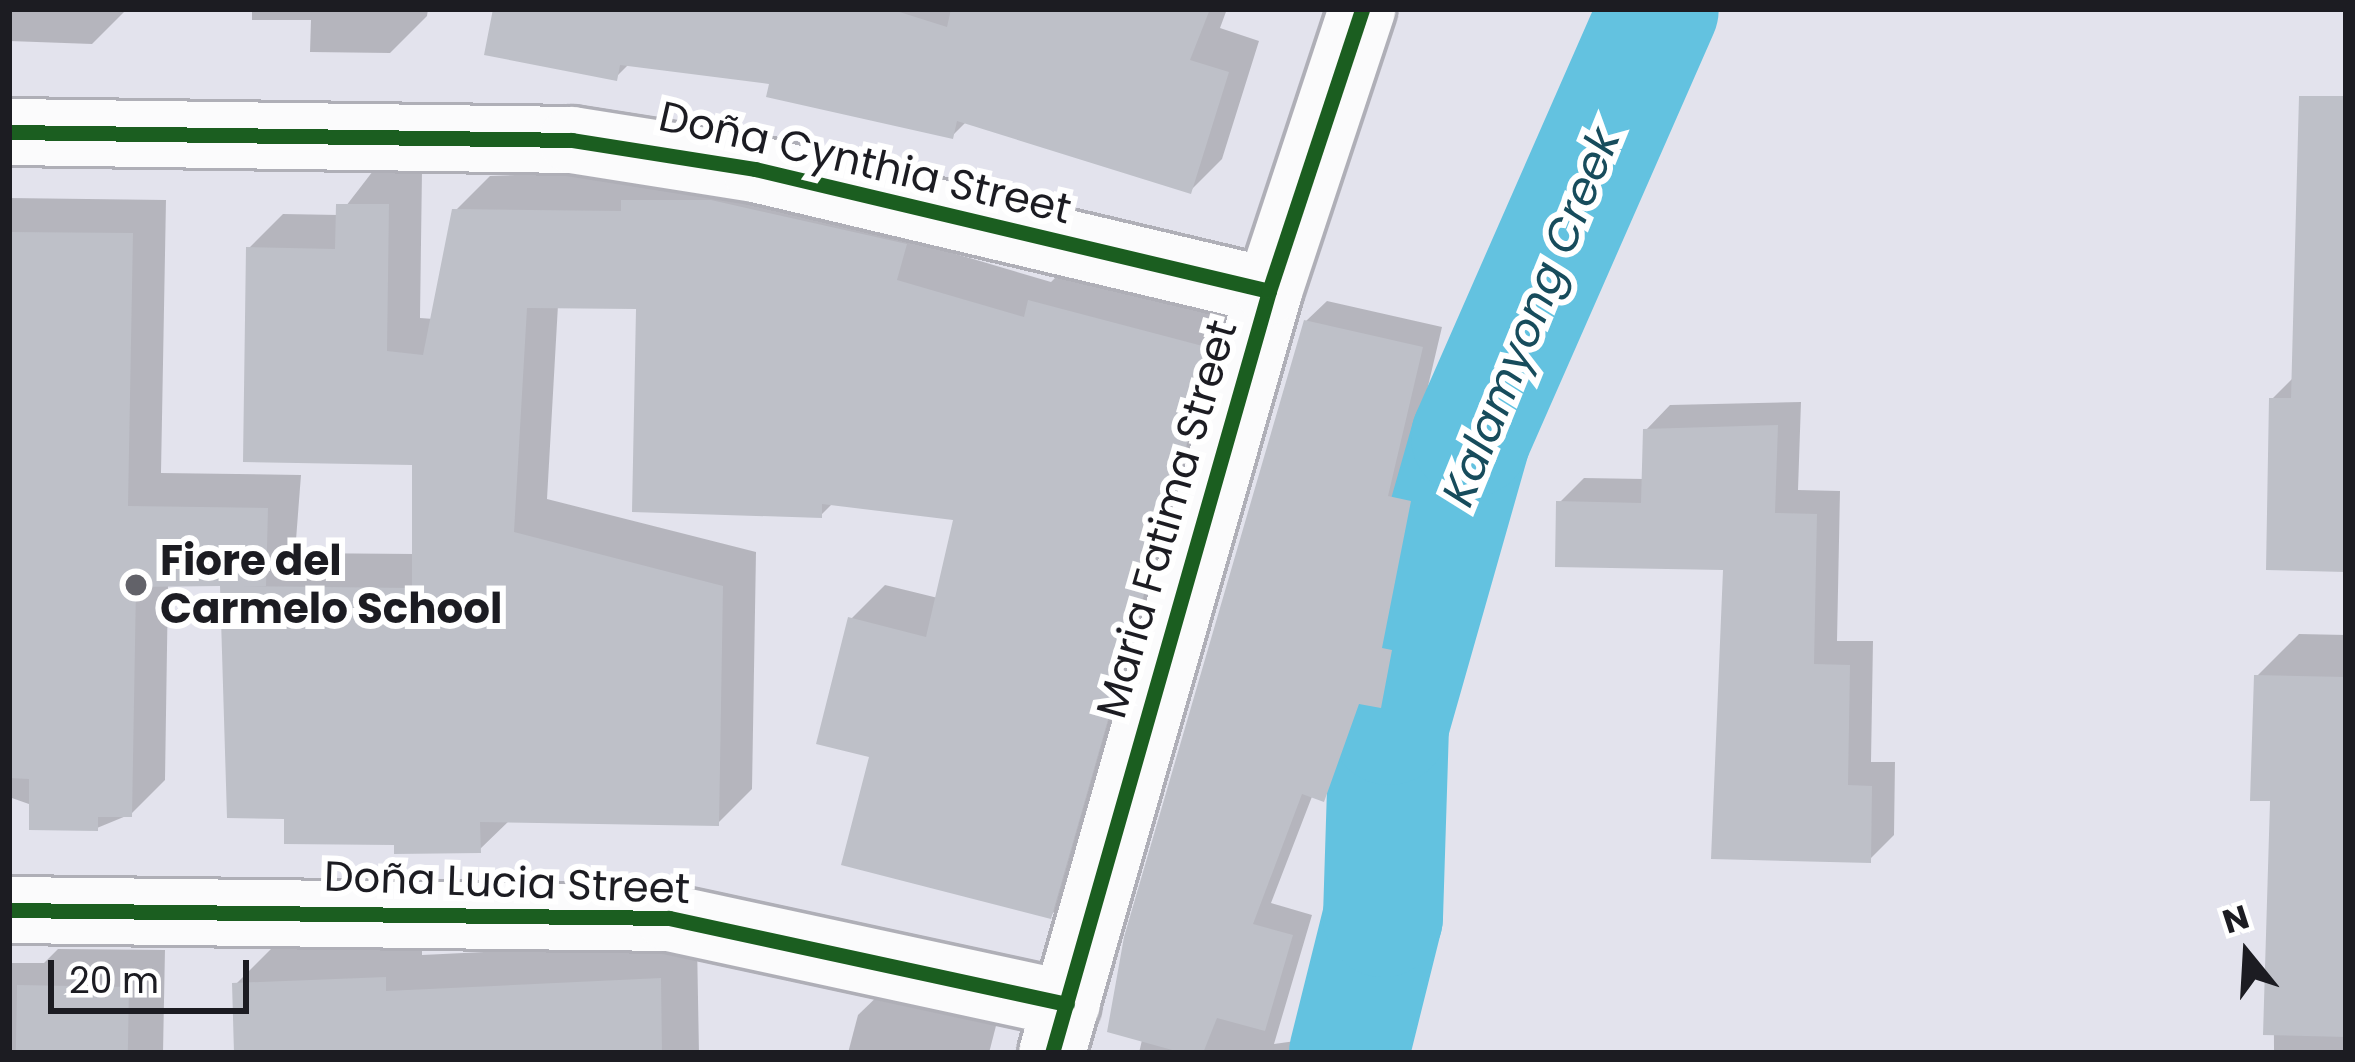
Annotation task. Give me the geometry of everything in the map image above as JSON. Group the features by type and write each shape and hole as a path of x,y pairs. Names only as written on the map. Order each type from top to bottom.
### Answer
{"street":[{"name":"Maria Fatima Street","path":"1060,1029 1269,291 1362,9"},
{"name":"Doña Cynthia Street","path":"9,132 590,142 755,169 1269,291"},
{"name":"Doña Lucia Street","path":"9,910 669,918 1060,1029"}],"building":[{"path":"493,9 890,9 947,27 951,9 1210,9 1190,60 1229,72 1191,194 957,121 953,139 766,97 769,84 620,65 617,81 484,55"},
{"path":"2299,96 2346,96 2346,572 2266,570 2269,398 2291,398"},
{"path":"621,200 711,200 907,244 897,280 1024,317 1028,300 1214,349 1051,919 841,865 869,757 816,744 848,617 926,637 953,520 822,504 822,518 632,512 636,309 527,308 514,532 723,586 719,826 480,822 481,853 394,854 394,845 284,844 284,819 227,818 220,586 136,587 132,817 98,817 98,831 29,830 29,779 9,778 9,232 133,233 128,506 268,508 266,586 242,586 412,588 412,465 243,462 246,247 335,249 336,204 389,204 387,351 423,355 452,209 621,211"},
{"path":"1304,320 1423,347 1388,496 1411,501 1382,648 1392,650 1381,708 1359,704 1324,802 1302,794 1253,924 1293,935 1265,1031 1217,1018 1203,1053 1183,1053 1107,1032 1124,937"},
{"path":"1778,425 1775,513 1817,514 1814,664 1850,665 1848,785 1872,786 1871,863 1711,859 1723,570 1555,567 1556,501 1641,503 1643,429"},
{"path":"2254,675 2346,677 2346,1037 2263,1035 2270,801 2250,801"},
{"path":"386,977 386,991 661,978 662,1053 234,1053 232,983"},
{"path":"17,985 129,987 128,1053 16,1053"}],"waterway":[{"name":"Kalamyong Creek","path":"1349,1053 1383,917 1389,725 1471,437 1659,9"}],"cycle path":[{"path":"1052,1053 1269,291 1362,9"},
{"path":"9,132 572,140 755,169 1269,291"},
{"path":"9,910 669,918 1067,1004"}],"place":[{"name":"Fiore del Carmelo School","path":"136,585"}]}
